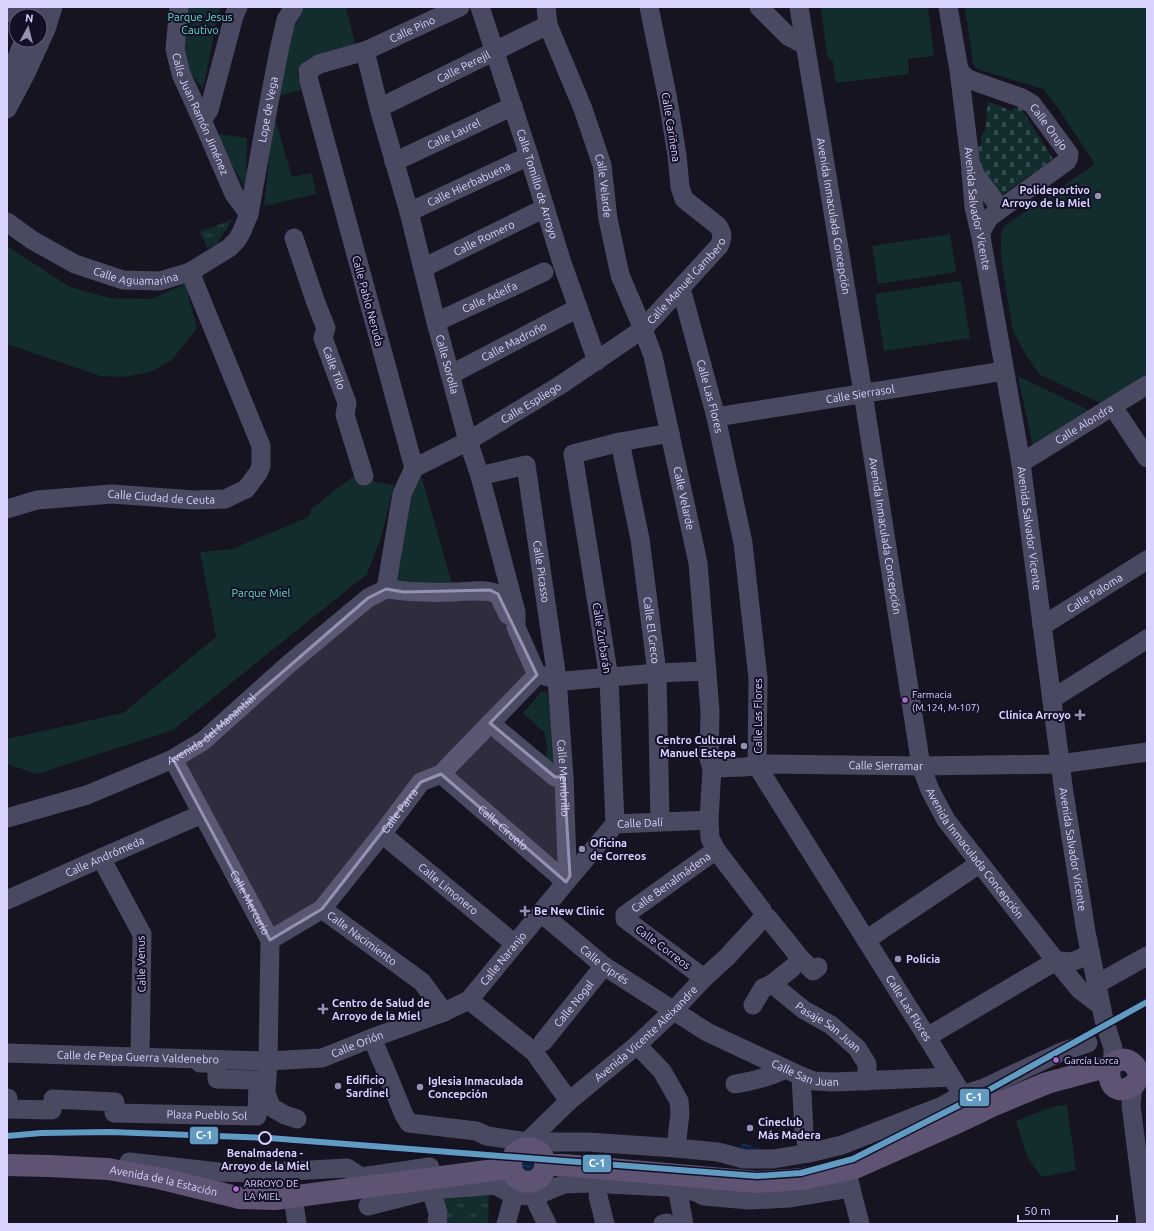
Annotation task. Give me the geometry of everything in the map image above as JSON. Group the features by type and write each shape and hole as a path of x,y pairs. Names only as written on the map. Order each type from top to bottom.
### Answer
{"main road":[{"path":"545,1165 564,1165 676,1182 757,1182 802,1178 849,1179 855,1168 994,1105 1047,1083 1080,1075 1128,1074"},
{"path":"527,1145 542,1155 545,1165 544,1171 537,1180 526,1182 520,1181 512,1173 510,1162 515,1152 527,1145"},
{"name":"Avenida de la Estación","path":"7,1165 108,1169 158,1178 240,1198 275,1199 510,1168"}],"street":[{"name":"Calle Juan Ramón Jiménez","path":"179,7 175,49 181,74 234,194 249,214"},
{"path":"202,120 209,110 234,16 238,7"},
{"name":"Lope de Vega","path":"249,214 280,46 286,20 294,7"},
{"name":"Calle Pino","path":"365,51 460,7"},
{"name":"Calle Tomillo de Arroyo","path":"480,7 513,106 562,263 596,361"},
{"name":"Calle Cariñena","path":"649,7 668,100 677,155 680,187 684,199 718,226 721,231"},
{"path":"759,7 788,36 805,45"},
{"name":"Avenida Inmaculada Concepción","path":"799,7 863,393 921,766 930,790 946,820 1080,990 1101,1006"},
{"name":"Avenida Salvador Vicente","path":"948,7 959,70 974,207 981,237 1021,463 1060,764 1085,927 1101,1006 1128,1074 1146,1224"},
{"name":"Calle Perejil","path":"379,108 495,51 547,16"},
{"name":"Calle Velarde","path":"547,16 583,109 602,165 608,219 620,275 654,356 698,563 710,711 710,759 712,768 709,820 710,838 716,850 762,910 764,917 768,918 796,963 813,971 818,967"},
{"path":"7,76 21,48"},
{"path":"7,109 37,48"},
{"name":"Calle Sorolla","path":"365,51 379,108 409,212 450,375 468,441 480,476 516,612 516,627 537,675"},
{"name":"Calle Pablo Neruda","path":"365,51 320,64 308,71 309,81 414,468"},
{"name":"Calle Orujo","path":"959,70 968,79 1022,98 1032,104 1069,154 1067,161 1002,208 986,222 982,230 981,237"},
{"name":"Calle Laurel","path":"394,162 513,106"},
{"name":"Calle Hierbabuena","path":"409,212 529,156"},
{"path":"970,160 976,176 998,205 1002,208"},
{"name":"Calle Romero","path":"423,268 545,208"},
{"name":"Calle Aguamarina","path":"7,222 32,240 75,264 123,280 160,281 190,272 229,248 237,240 249,214"},
{"name":"Calle Manuel Gambero","path":"643,328 719,246 723,238 721,231"},
{"name":"Calle Tilo","path":"294,238 326,328 323,338 347,403 345,415 364,476"},
{"name":"Calle Ciudad de Ceuta","path":"7,509 37,500 112,494 194,500 225,499 246,489 258,473 261,466 261,446 190,272"},
{"name":"Calle Adelfa","path":"436,322 544,272"},
{"name":"Calle Las Flores","path":"681,288 716,417 744,551 758,678 757,766 928,1037 974,1114"},
{"name":"Calle Madroño","path":"450,375 578,308"},
{"name":"Calle Espliego","path":"414,468 468,441 562,384 643,328"},
{"name":"Calle Sierrasol","path":"716,417 1004,371"},
{"name":"Calle Alondra","path":"1021,463 1147,385"},
{"path":"1113,407 1147,458"},
{"path":"620,442 670,432"},
{"name":"Calle Zurbarán","path":"615,824 609,678 572,454 620,442"},
{"name":"Calle El Greco","path":"620,442 640,539 657,673 660,821"},
{"name":"Calle Picasso","path":"480,476 526,465 557,679"},
{"path":"414,468 402,494 386,589 412,592 490,590 498,594 505,610 516,627"},
{"name":"Calle Paloma","path":"1042,626 1147,560"},
{"name":"Avenida del Manantial","path":"7,818 87,795 173,759 203,741 290,663 368,598 386,589"},
{"path":"1052,699 1147,639"},
{"path":"537,675 565,681 657,673 707,671"},
{"name":"Calle Parra","path":"322,908 382,834 421,782 441,774 537,675"},
{"name":"Calle Membrillo","path":"557,679 564,777 568,879"},
{"path":"490,723 555,777 564,777"},
{"name":"Calle Sierramar","path":"712,768 757,766 768,764 921,766 1060,764 1147,752"},
{"name":"Calle Mercurio","path":"173,759 270,940 266,1093 271,1107 285,1115 297,1119"},
{"name":"Calle Ciruelo","path":"441,774 568,879"},
{"name":"Calle Andrómeda","path":"7,900 202,814"},
{"name":"Calle Dalí","path":"568,879 615,824 709,820"},
{"name":"Calle Limonero","path":"382,834 516,944"},
{"name":"Calle Benalmádena","path":"625,915 716,850"},
{"name":"Calle Venus","path":"101,858 142,934 140,1057"},
{"path":"866,940 980,864"},
{"name":"Calle Naranjo","path":"444,1012 469,1000 568,879"},
{"name":"Calle Nacimiento","path":"270,940 322,908 422,982 444,1012"},
{"name":"Calle Ciprés","path":"540,913 604,966 674,1010"},
{"name":"Calle Correos","path":"625,915 625,919 704,978"},
{"name":"Avenida Vicente Aleixandre","path":"527,1145 569,1100 637,1045 674,1010 704,978 727,957 764,917"},
{"path":"928,1037 1056,961 1075,961 1090,952"},
{"path":"1097,984 1147,956"},
{"path":"752,1005 763,988 772,984 796,963"},
{"name":"Calle Nogal","path":"543,1042 604,966"},
{"name":"Pasaje San Juan","path":"772,984 804,1010 831,1025 857,1048 867,1064 868,1081"},
{"path":"469,1000 534,1052 569,1100"},
{"name":"Calle San Juan","path":"674,1010 707,1032 814,1081 835,1082 951,1077"},
{"name":"Calle Orión","path":"268,1061 322,1058 444,1012"},
{"path":"372,1038 404,1115 409,1123 476,1131 487,1136 527,1145 588,1142 676,1148 718,1152 744,1158 773,1159 842,1145 942,1106 962,1095 984,1088 1061,1052 1088,1043"},
{"path":"637,1045 662,1071 679,1100 680,1114 676,1148"},
{"name":"Calle de Pepa Guerra Valdenebro","path":"7,1053 268,1061"},
{"name":"Plaza Pueblo Sol","path":"7,1057 217,1063 217,1079 258,1080 257,1116 114,1113 115,1102 53,1099 52,1110 8,1109 7,1098"},
{"path":"735,1084 775,1074 793,1072 808,1153"},
{"path":"129,1162 220,1172 253,1173 347,1168 361,1177 430,1167"},
{"path":"849,1179 860,1224"},
{"path":"368,1206 431,1190 495,1185 514,1195 535,1196 564,1184 676,1182 671,1224"},
{"path":"431,1190 438,1213 437,1224"},
{"path":"506,1224 514,1195"},
{"path":"535,1196 547,1224"},
{"path":"598,1196 605,1224"},
{"path":"293,1197 297,1224"}],"highlighted area":[{"path":"386,589 404,592 490,590 498,594 537,675 490,723 555,777 564,777 570,876 566,882 441,774 421,782 322,909 270,940 173,759 203,741 368,598"}],"green space":[{"name":"Parque Jesus Cautivo","path":"185,7 221,7 218,15 203,89 189,71 181,48"},
{"path":"307,7 346,7 356,47 306,60 297,71 301,90 279,96 290,35 303,10"},
{"path":"821,7 928,7 934,56 908,59 909,74 836,83 833,62 827,56"},
{"name":"Polideportivo Arroyo de la Miel","path":"965,7 1147,7 1147,375 1103,404 1040,375 1026,355 1012,329 1001,255 1001,235 1003,227 1095,164 1058,108 1043,89 977,69 973,64"},
{"path":"988,101 1011,111 1019,105 1053,159 1002,195 976,164 974,151 982,143 980,138 985,131"},
{"path":"274,115 292,177 312,173 316,194 264,206"},
{"path":"213,133 247,138 246,189"},
{"path":"233,219 216,245 207,248 200,232"},
{"path":"950,234 956,272 878,284 872,246"},
{"path":"7,246 70,287 109,298 151,299 185,284 197,328 171,361 151,372 123,377 100,376 7,344"},
{"path":"961,281 970,338 884,351 875,294"},
{"path":"1018,376 1092,412 1033,446"},
{"name":"Parque Miel","path":"356,474 369,477 375,482 394,485 382,535 367,574 173,730 37,774 7,764 7,739 123,713 216,637 200,552 232,549 304,519 310,515 311,509"},
{"path":"421,475 452,584 397,583 395,572 412,491"},
{"path":"541,692 546,692 548,695 554,756 554,763 552,764 546,758 547,746 544,732 523,713"},
{"path":"1067,1105 1076,1170 1041,1177 1027,1156 1016,1121 1052,1107"},
{"path":"443,1190 489,1192 488,1224 440,1224"}],"water":[{"path":"741,1143 762,1149 755,1153 740,1152"},
{"path":"522,1159 528,1159 533,1164 531,1173 528,1175 522,1175 517,1170 517,1164"}],"transit line":[{"name":"C-1","path":"7,1136 41,1133 111,1132 269,1138 757,1176 801,1173 853,1159 985,1092 1147,1002"}],"place":[{"name":"Polideportivo Arroyo de la Miel","path":"1098,196"},
{"name":"Farmacia (M.124, M-107)","path":"905,700"},
{"name":"Clínica Arroyo","path":"1080,715"},
{"name":"Centro Cultural Manuel Estepa","path":"744,746"},
{"name":"Oficina de Correos","path":"582,849"},
{"name":"Be New Clinic","path":"525,911"},
{"name":"Policia","path":"898,959"},
{"name":"Centro de Salud de Arroyo de la Miel","path":"323,1009"},
{"name":"García Lorca","path":"1056,1060"},
{"name":"Edificio Sardinel","path":"338,1086"},
{"name":"Iglesia Inmaculada Concepción","path":"420,1087"},
{"name":"Cineclub Más Madera","path":"750,1128"},
{"name":"Benalmadena - Arroyo de la Miel","path":"265,1138"},
{"name":"ARROYO DE LA MIEL","path":"236,1189"}]}
